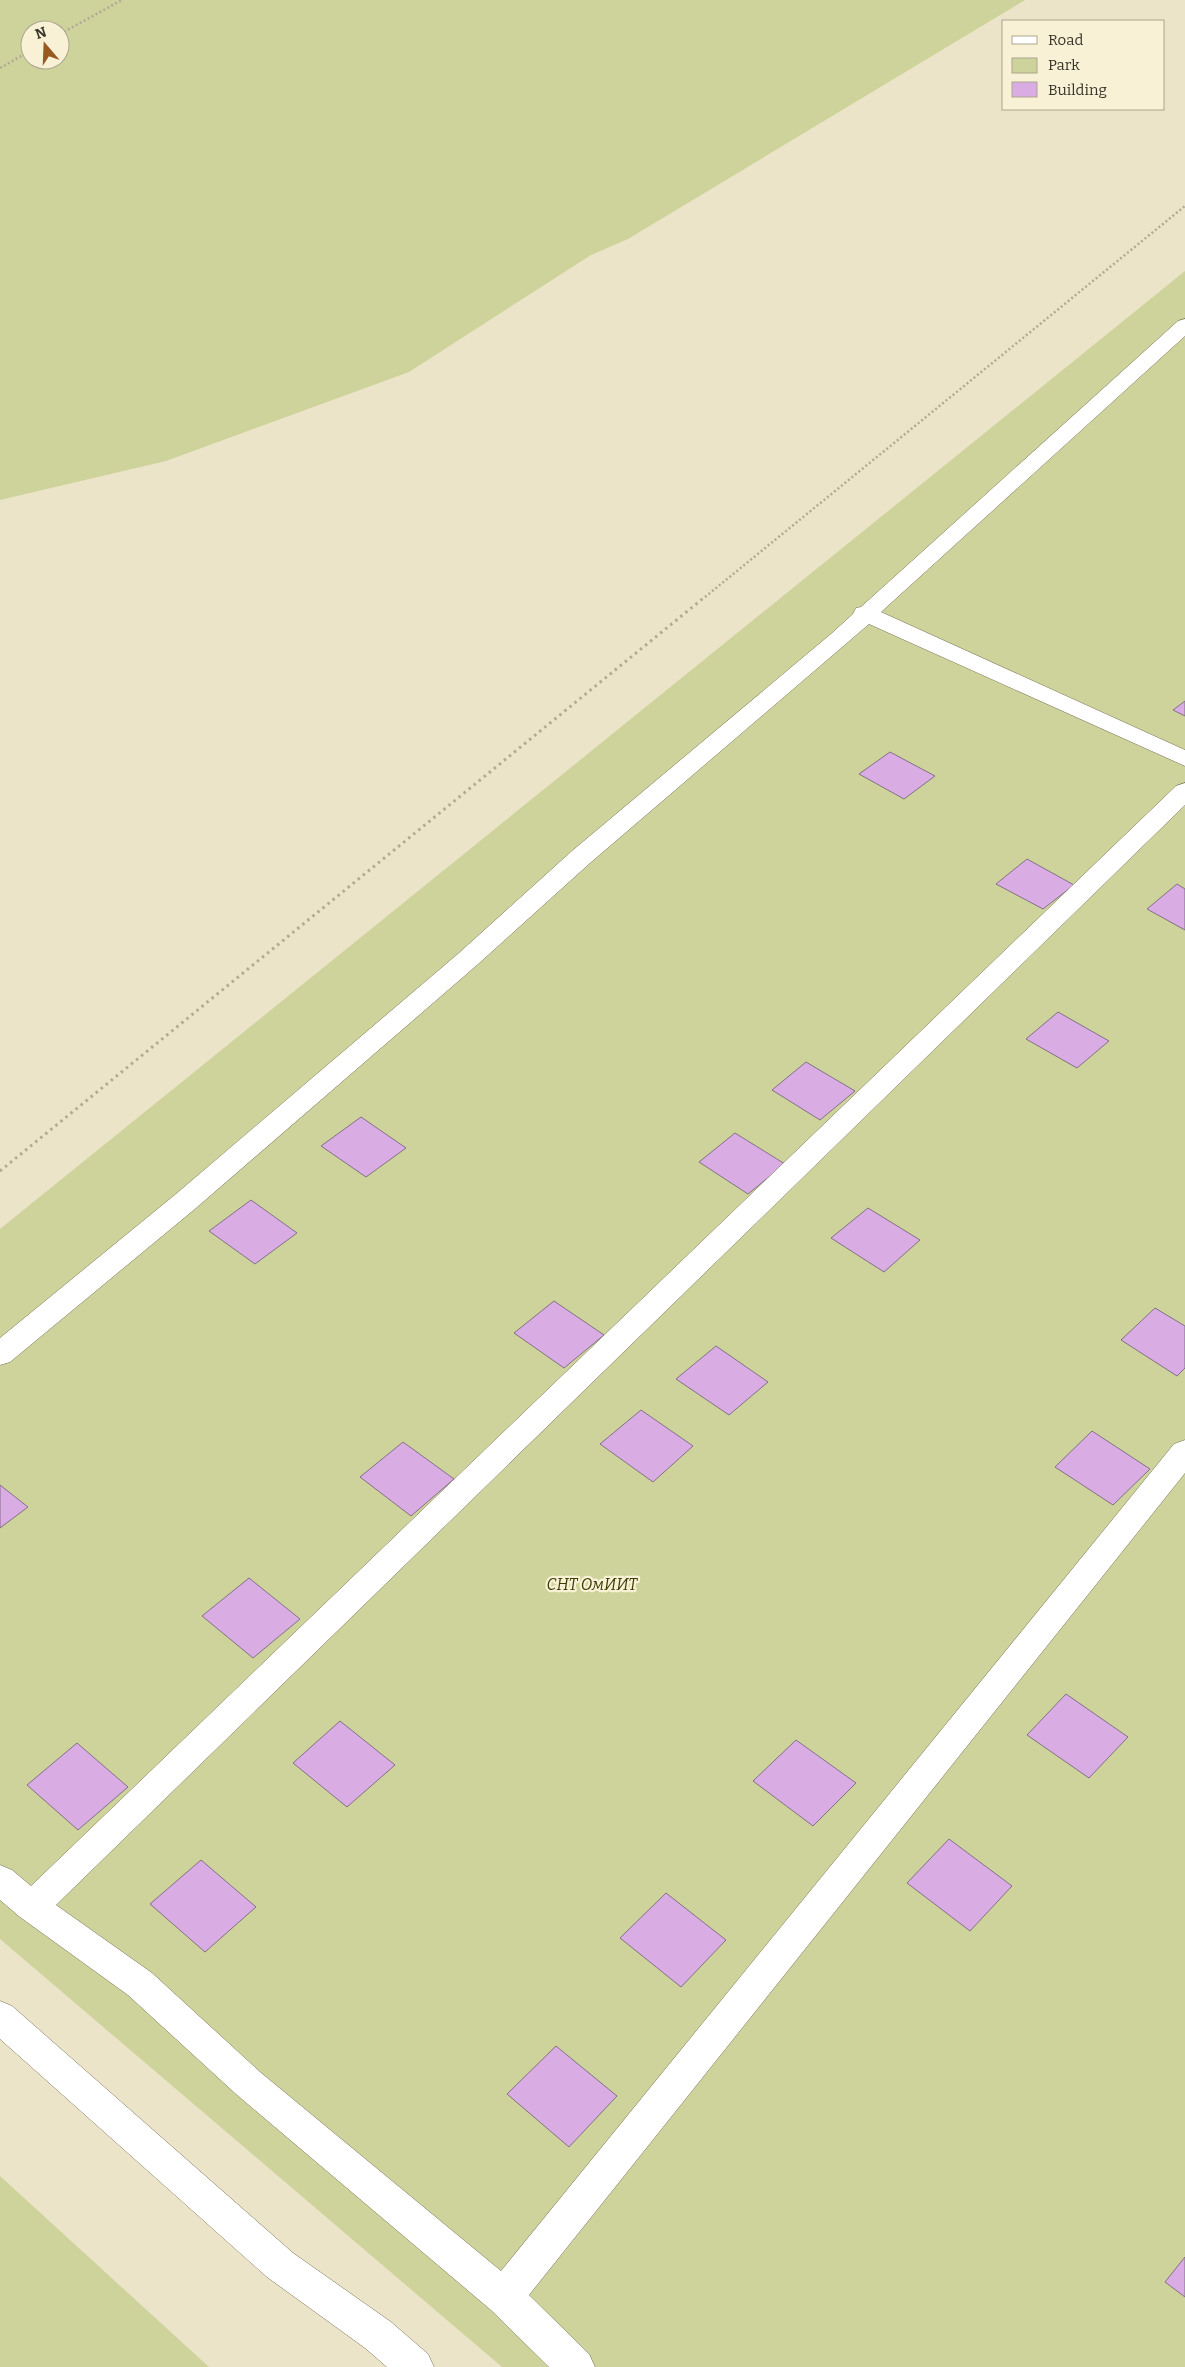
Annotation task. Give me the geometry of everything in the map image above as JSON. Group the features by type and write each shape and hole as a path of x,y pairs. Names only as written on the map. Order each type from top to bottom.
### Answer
{"street":[{"path":"0,1354 193,1195 468,959 581,857 839,638 864,613 1185,326"},
{"path":"864,613 1185,759"},
{"path":"32,1907 1185,791"},
{"path":"504,2297 1185,1452"},
{"path":"0,1880 32,1907 140,1984 248,2083 504,2297 576,2367"},
{"path":"0,2017 280,2265 378,2335 415,2367"}],"path":[{"path":"70,29 122,0"},
{"path":"0,68 20,57"},
{"path":"0,1171 1185,206"}],"green space":[{"path":"0,0 1025,0 628,239 591,255 409,372 166,461 0,500"},
{"name":"СНТ ОмИИТ","path":"1185,271 1185,2367 502,2367 0,1939 0,1229"},
{"path":"0,2176 209,2367 0,2367"}],"building":[{"path":"1185,701 1185,716 1173,710"},
{"path":"890,752 935,776 904,799 859,774"},
{"path":"1027,859 1074,885 1043,909 996,884"},
{"path":"1177,884 1185,889 1185,930 1147,909"},
{"path":"1058,1012 1109,1041 1077,1068 1026,1039"},
{"path":"806,1062 855,1091 820,1120 772,1090"},
{"path":"361,1117 406,1148 366,1177 321,1146"},
{"path":"735,1133 785,1164 748,1194 699,1162"},
{"path":"251,1200 297,1233 255,1264 209,1231"},
{"path":"868,1208 920,1240 884,1272 831,1238"},
{"path":"554,1301 604,1335 564,1368 514,1333"},
{"path":"1155,1308 1185,1326 1185,1368 1177,1376 1121,1340"},
{"path":"716,1346 768,1382 729,1415 676,1379"},
{"path":"641,1410 693,1446 653,1482 600,1444"},
{"path":"1092,1431 1150,1469 1113,1505 1055,1467"},
{"path":"403,1442 454,1479 411,1516 360,1477"},
{"path":"0,1485 28,1507 0,1528"},
{"path":"249,1578 300,1619 253,1658 202,1616"},
{"path":"1066,1694 1128,1737 1089,1778 1027,1735"},
{"path":"340,1721 395,1765 347,1807 293,1763"},
{"path":"796,1740 856,1783 813,1826 753,1781"},
{"path":"77,1743 128,1787 78,1830 27,1785"},
{"path":"949,1839 1012,1886 970,1931 907,1883"},
{"path":"201,1860 256,1907 205,1952 150,1904"},
{"path":"666,1893 726,1940 681,1987 620,1938"},
{"path":"556,2046 617,2096 569,2147 507,2094"},
{"path":"1185,2257 1185,2297 1165,2282"}]}
